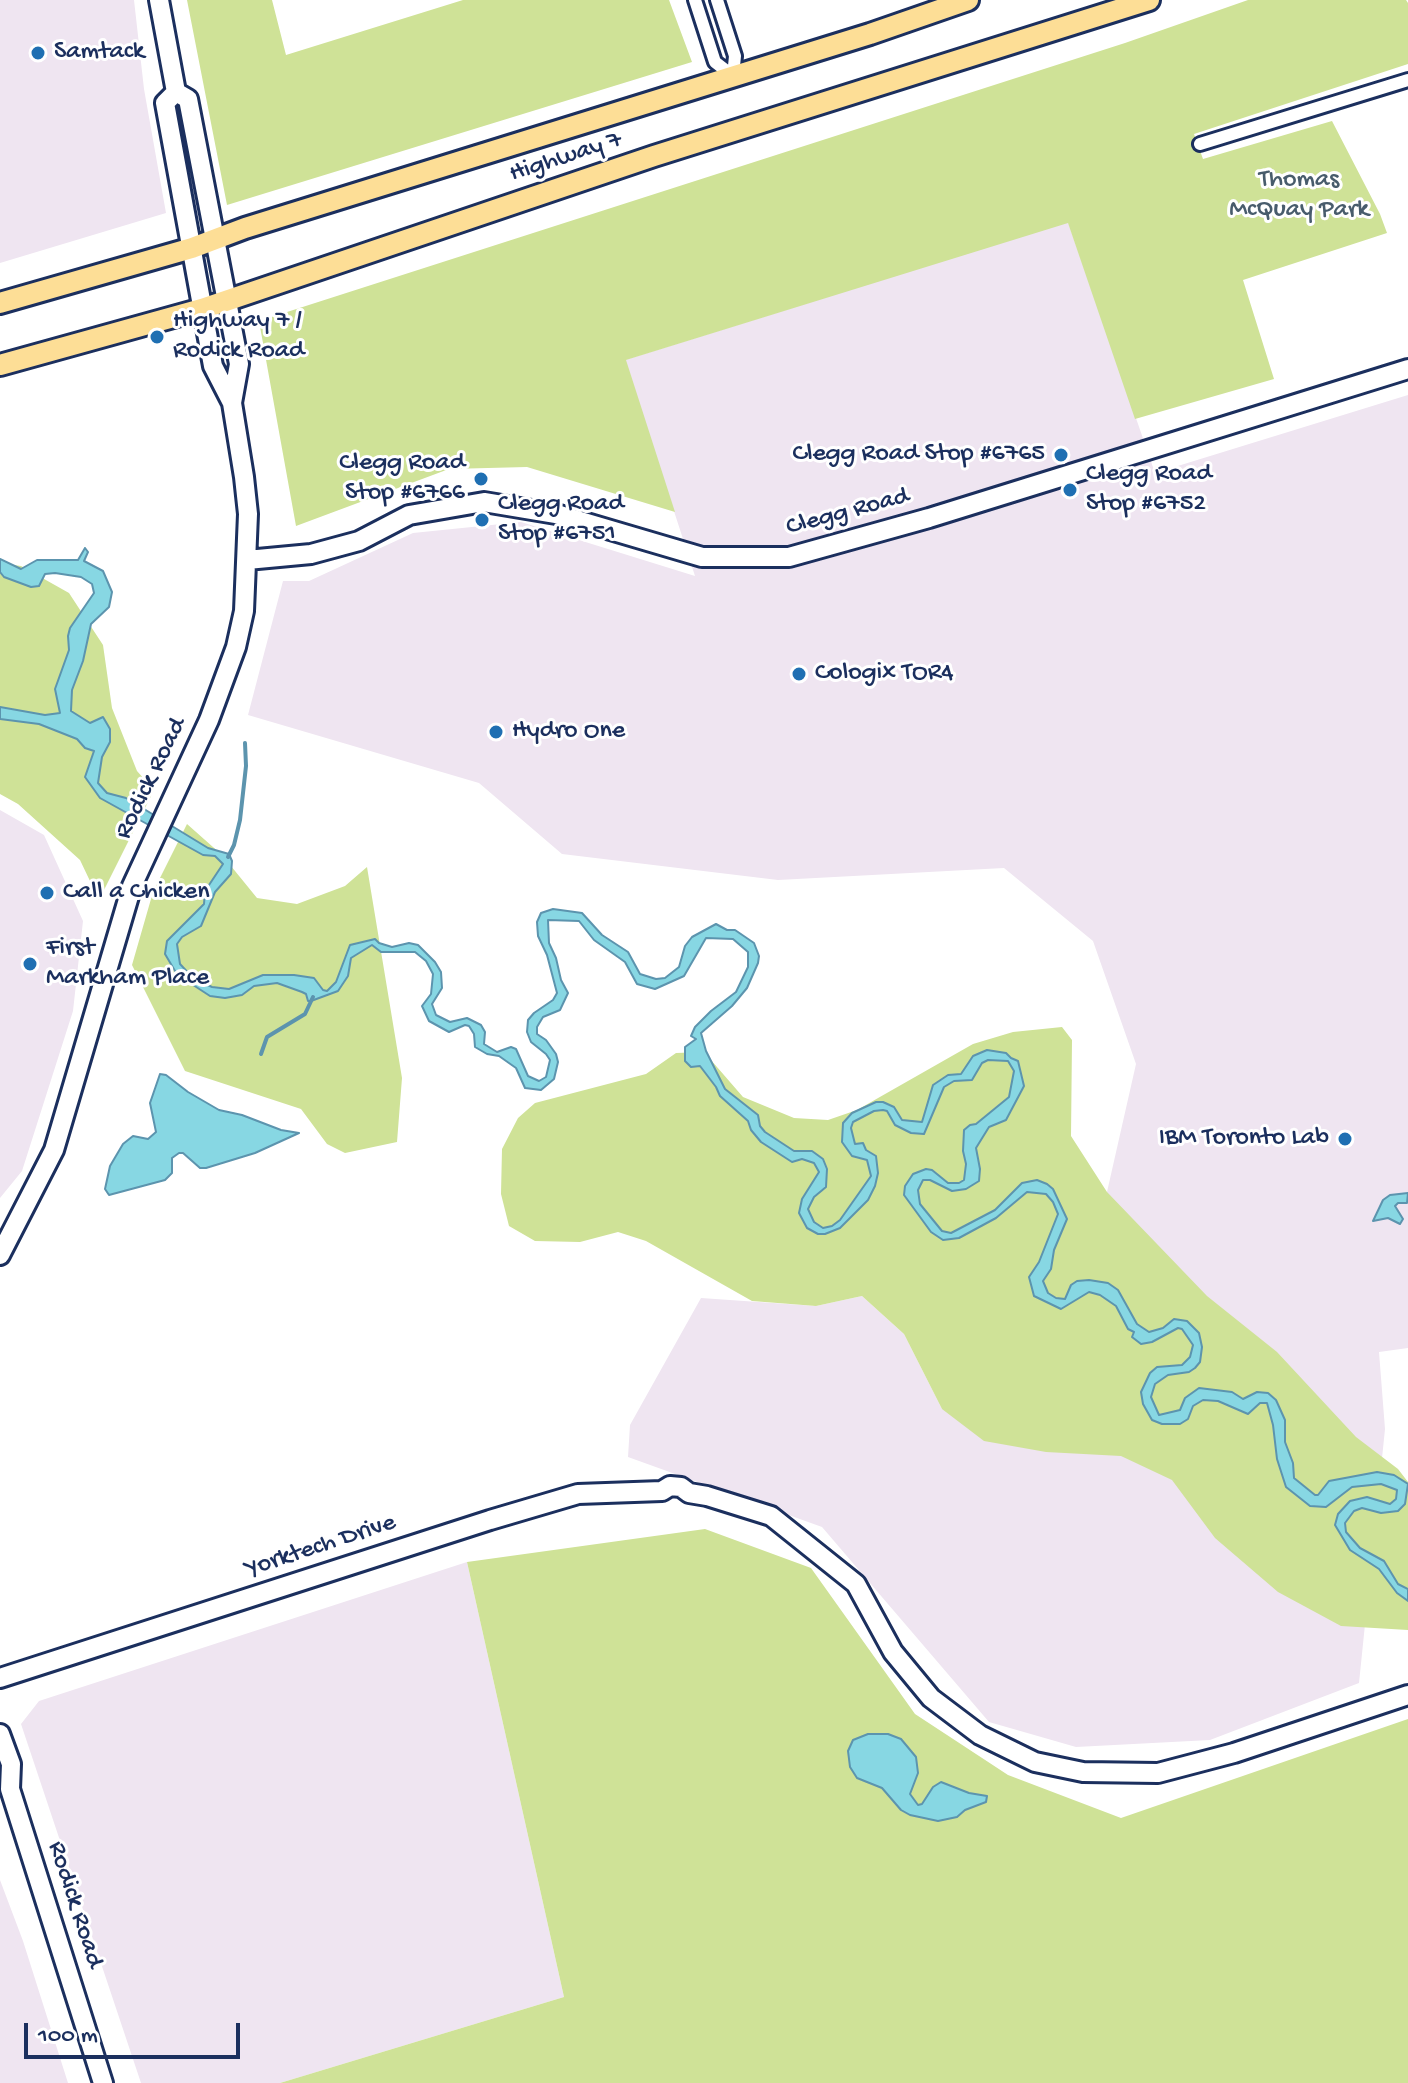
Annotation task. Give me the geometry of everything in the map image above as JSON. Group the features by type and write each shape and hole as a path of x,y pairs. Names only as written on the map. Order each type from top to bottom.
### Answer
{"main road":[{"name":"Highway 7","path":"0,303 192,248 968,0"},
{"name":"Highway 7","path":"0,365 202,309 654,156 1149,0"}],"street":[{"name":"Rodick Road","path":"159,0 176,92 188,99 239,364 232,403"},
{"path":"695,0 715,62 733,76"},
{"path":"717,0 735,56 733,76"},
{"path":"1200,144 1408,80"},
{"name":"Rodick Road","path":"0,1255 54,1150 139,865 202,735 236,647 244,611 247,560 245,489 232,403 213,366 165,103 176,92"},
{"name":"Clegg Road","path":"247,560 311,554 359,541 409,515 484,502 556,514 702,557 789,557 929,518 1408,369"},
{"name":"Yorktech Drive","path":"0,1678 578,1494 662,1491 668,1496 682,1498 689,1493 771,1516 856,1584 893,1652 931,1698 980,1735 1035,1762 1083,1772 1158,1773 1234,1753 1408,1695"},
{"name":"Rodick Road","path":"0,1734 11,1764 5,1784 103,2083"}],"shaded area":[{"path":"0,0 134,0 144,89 166,213 0,263"},
{"path":"1068,222 1155,473 1408,395 1408,1348 1379,1352 1385,1429 1359,1683 1210,1740 1076,1747 989,1722 822,1527 628,1457 630,1425 701,1298 816,1306 862,1296 904,1334 942,1409 1107,1192 1136,1064 1093,941 1004,868 778,880 562,854 479,783 248,715 283,581 309,581 413,533 521,522 695,576 625,360"},
{"path":"0,810 44,835 83,921 73,1011 22,1171 0,1198"},
{"path":"467,1562 564,1997 280,2083 141,2083 21,1724 39,1701"},
{"path":"0,1880 23,1941 68,2083 0,2083"}],"green space":[{"path":"187,0 272,0 286,55 463,0 669,0 692,62 227,205"},
{"name":"Thomas McQuay Park","path":"1248,0 1406,0 1408,3 1408,64 1194,134 1203,159 1332,121 1387,233 1243,280 1274,379 1135,419 1068,223 626,360 675,512 527,467 449,469 296,526 259,321 1125,43"},
{"path":"0,563 21,566 69,593 103,645 112,708 137,771 154,790 99,900 80,860 18,804 0,794"},
{"path":"187,824 222,855 257,898 297,904 345,886 367,867 402,1078 397,1142 345,1153 327,1144 301,1109 185,1071 132,965 153,892"},
{"path":"1062,1027 1072,1040 1071,1136 1107,1192 1207,1296 1277,1352 1356,1437 1398,1469 1408,1482 1408,1630 1341,1626 1278,1592 1215,1538 1172,1480 1121,1456 1046,1452 984,1441 942,1409 904,1334 862,1296 816,1306 752,1301 646,1241 618,1232 580,1242 535,1241 509,1226 501,1194 502,1149 518,1118 535,1103 646,1074 676,1053 704,1052 743,1097 794,1118 828,1120 857,1110 973,1044 1013,1032"},
{"path":"705,1529 811,1568 915,1714 1008,1775 1121,1818 1408,1719 1408,2083 280,2083 564,1997 467,1562"}],"water":[{"path":"85,548 88,552 84,561 103,571 112,592 109,607 91,624 83,661 72,690 71,711 90,723 103,717 110,729 110,742 102,757 98,783 107,793 126,798 208,848 229,854 232,861 231,874 215,892 201,926 182,937 177,944 180,964 193,978 212,987 229,989 263,975 294,975 314,978 327,991 336,982 350,945 375,939 392,947 409,943 418,945 441,972 442,988 432,1004 436,1015 450,1022 467,1018 481,1025 485,1032 484,1044 497,1052 511,1047 516,1049 528,1076 539,1081 546,1077 550,1060 531,1042 527,1032 528,1020 557,993 547,955 538,936 537,922 541,913 553,909 582,913 602,935 628,952 640,974 656,979 665,978 679,967 685,946 692,937 716,924 727,930 735,930 754,943 758,963 747,988 701,1033 706,1051 725,1089 758,1115 765,1132 794,1151 812,1151 823,1159 827,1169 826,1187 814,1197 808,1209 814,1222 823,1228 840,1220 871,1176 867,1160 852,1156 842,1142 843,1123 852,1113 883,1102 894,1107 902,1120 922,1122 933,1085 948,1075 961,1074 973,1056 987,1050 1006,1053 1018,1061 1024,1086 1006,1120 989,1127 976,1148 979,1181 966,1189 952,1191 930,1180 923,1180 918,1190 920,1204 942,1231 951,1233 995,1210 1022,1183 1037,1180 1047,1184 1053,1189 1067,1219 1054,1250 1051,1269 1043,1281 1048,1293 1065,1299 1071,1285 1077,1281 1108,1283 1118,1290 1137,1324 1149,1332 1163,1328 1174,1319 1187,1321 1199,1333 1202,1347 1200,1362 1195,1368 1168,1375 1155,1384 1151,1397 1159,1415 1180,1410 1185,1398 1199,1388 1232,1392 1243,1399 1257,1392 1268,1393 1276,1400 1285,1420 1285,1442 1293,1463 1294,1478 1315,1495 1329,1481 1377,1472 1394,1475 1408,1484 1405,1504 1398,1511 1381,1513 1362,1508 1354,1511 1345,1523 1346,1532 1360,1548 1384,1561 1398,1584 1408,1589 1408,1601 1397,1593 1379,1569 1350,1550 1335,1525 1338,1514 1350,1501 1367,1497 1390,1504 1396,1499 1397,1490 1381,1484 1352,1487 1326,1507 1310,1506 1286,1487 1277,1459 1267,1403 1260,1403 1248,1414 1218,1401 1203,1400 1193,1406 1188,1419 1180,1424 1162,1424 1152,1420 1143,1404 1141,1392 1150,1373 1157,1367 1182,1365 1190,1357 1193,1345 1182,1329 1141,1344 1132,1337 1134,1332 1128,1329 1116,1306 1100,1295 1089,1292 1061,1309 1034,1296 1029,1277 1039,1262 1058,1214 1046,1194 1027,1192 996,1218 959,1238 943,1240 931,1232 904,1195 905,1186 913,1174 926,1169 948,1183 964,1180 964,1130 1009,1097 1014,1071 1008,1061 988,1060 982,1063 972,1080 954,1081 944,1087 924,1134 911,1133 895,1125 887,1111 883,1110 874,1111 853,1122 851,1128 855,1144 863,1143 866,1150 876,1156 878,1173 875,1186 868,1200 840,1228 818,1234 807,1228 799,1213 802,1199 819,1172 814,1163 802,1159 792,1162 761,1142 748,1121 720,1096 700,1066 691,1067 685,1061 685,1047 696,1039 691,1036 695,1027 736,992 748,967 748,952 733,939 706,938 684,976 655,989 637,984 625,962 594,940 579,921 548,920 549,943 568,993 560,1010 543,1017 537,1027 537,1034 546,1040 558,1062 554,1079 541,1090 525,1088 516,1068 499,1056 475,1047 474,1034 469,1026 449,1032 429,1021 422,1006 431,994 433,974 426,961 415,952 381,952 372,945 351,958 348,976 338,991 311,1001 308,1001 306,994 277,983 254,986 242,995 225,998 210,996 187,981 175,971 165,954 167,941 204,904 205,891 223,864 215,856 203,855 100,798 85,777 94,751 85,748 77,739 39,724 0,719 0,707 45,715 60,713 55,689 69,650 70,628 94,593 92,584 81,577 55,573 45,574 39,586 31,587 4,577 0,572 0,559 21,569 37,560 78,560"},
{"path":"160,1074 219,1110 299,1133 255,1153 206,1168 200,1168 179,1153 172,1158 172,1173 165,1180 109,1195 105,1189 110,1166 123,1144 133,1136 148,1139 156,1132 150,1103"},
{"path":"1408,1193 1407,1203 1395,1206 1403,1219 1400,1224 1388,1218 1373,1221 1383,1200 1390,1195"},
{"path":"868,1734 888,1734 901,1739 916,1757 918,1773 910,1794 918,1805 941,1782 987,1796 986,1802 965,1810 957,1817 938,1821 901,1810 882,1788 857,1778 850,1767 848,1751 853,1740"}],"waterway":[{"path":"228,857 240,820 246,766 245,743"},
{"path":"261,1054 267,1037 305,1014 313,997"}],"place":[{"name":"Samtack","path":"38,53"},
{"name":"Highway 7 / Rodick Road","path":"157,337"},
{"name":"Clegg Road Stop #6765","path":"1061,455"},
{"name":"Clegg Road Stop #6766","path":"481,479"},
{"name":"Clegg Road Stop #6752","path":"1070,490"},
{"name":"Clegg Road Stop #6751","path":"482,520"},
{"name":"Cologix TOR4","path":"799,674"},
{"name":"Hydro One","path":"496,732"},
{"name":"Call a Chicken","path":"47,893"},
{"name":"First Markham Place","path":"30,964"},
{"name":"IBM Toronto Lab","path":"1345,1139"}]}
